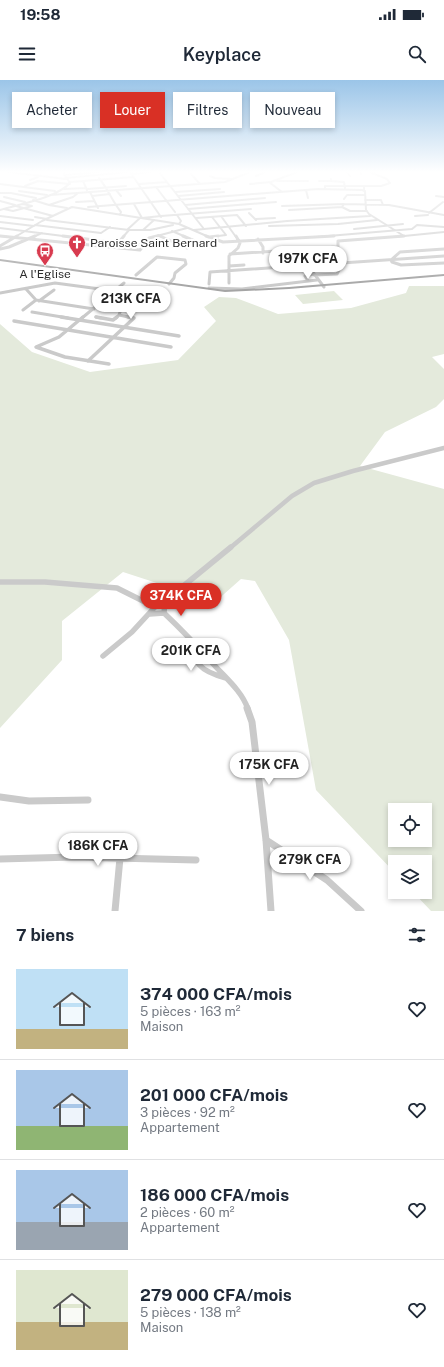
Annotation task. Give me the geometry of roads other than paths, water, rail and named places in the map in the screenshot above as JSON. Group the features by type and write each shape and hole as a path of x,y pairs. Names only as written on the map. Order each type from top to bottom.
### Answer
{"main road":[{"path":"0,261 225,294 444,276"},
{"path":"32,266 208,290 231,291 323,286"}],"street":[{"path":"33,211 53,216"},
{"path":"0,246 62,211"},
{"path":"100,211 177,224 223,242 352,235 414,229 417,225 444,227"},
{"path":"120,211 120,215"},
{"path":"137,211 141,218"},
{"path":"157,211 164,222"},
{"path":"189,211 204,229"},
{"path":"118,242 141,218 230,211"},
{"path":"350,211 367,211 370,216"},
{"path":"416,211 444,215"},
{"path":"249,213 261,224"},
{"path":"416,216 435,214"},
{"path":"0,216 129,230 150,230 177,224 181,221 177,215"},
{"path":"221,216 239,241 240,246 230,254 228,262 230,271 229,283"},
{"path":"196,218 238,216 240,221 246,226"},
{"path":"192,230 370,216 404,236"},
{"path":"209,237 225,235 212,217"},
{"path":"256,219 275,218"},
{"path":"143,230 154,220"},
{"path":"250,228 284,225 338,224 378,220"},
{"path":"0,222 101,233 110,227"},
{"path":"354,229 403,224"},
{"path":"0,228 145,245"},
{"path":"0,236 140,250 150,238 187,228"},
{"path":"172,231 204,245"},
{"path":"280,259 285,262 338,255 338,241 444,232"},
{"path":"0,249 7,249 26,238 43,233"},
{"path":"158,235 187,248"},
{"path":"258,239 263,246 263,253"},
{"path":"230,254 297,251 338,247"},
{"path":"438,250 444,256"},
{"path":"391,260 399,253 444,250"},
{"path":"297,251 317,280 323,286"},
{"path":"414,251 428,263"},
{"path":"209,284 210,272 444,256"},
{"path":"136,275 157,257 186,260 186,264 175,273 174,278 169,284"},
{"path":"391,260 399,265 444,263"},
{"path":"308,280 305,276 337,274 339,270 335,264"},
{"path":"229,266 244,265"},
{"path":"208,288 242,289 317,280"},
{"path":"0,293 55,283 128,294 123,300 124,301 119,315 113,320 96,317"},
{"path":"26,289 37,301 93,310 115,292"},
{"path":"23,310 54,290"},
{"path":"109,364 55,354 36,347 57,338 115,292"},
{"path":"109,297 123,300"},
{"path":"32,312 179,336"},
{"path":"88,361 134,318 119,315"},
{"path":"14,322 171,347"},
{"path":"103,656 132,632 155,607 165,601 292,496 314,483 353,471 444,448"},
{"path":"0,582 45,582 117,588 155,607"},
{"path":"164,613 165,601"},
{"path":"150,614 164,613 188,636 237,689 245,701 252,722 266,840 271,911"},
{"path":"188,636 192,655 200,669 212,675 226,678"},
{"path":"0,797 29,801 88,800"},
{"path":"266,840 327,880 361,911"},
{"path":"0,859 74,857 196,860"},
{"path":"115,911 120,858"}],"place":[{"name":"Paroisse Saint Bernard","path":"77,258"},
{"name":"A l'Eglise","path":"45,266"}]}
